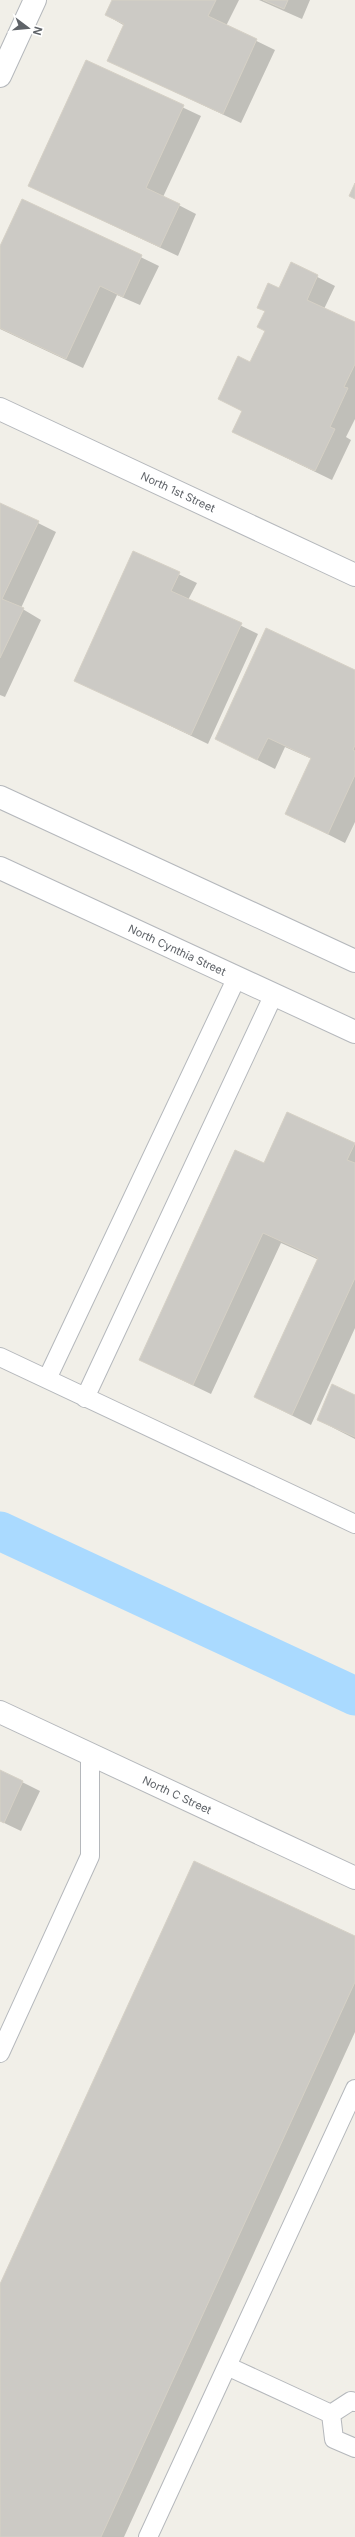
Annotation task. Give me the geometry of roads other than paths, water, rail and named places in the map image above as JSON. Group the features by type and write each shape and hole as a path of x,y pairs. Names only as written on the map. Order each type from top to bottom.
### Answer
{"street":[{"path":"0,76 35,0"},
{"name":"North 1st Street","path":"0,409 353,570"},
{"path":"0,797 355,961"},
{"name":"North Cynthia Street","path":"0,868 355,1032"},
{"name":"North C Street","path":"0,1712 355,1878"}],"lane":[{"path":"47,1379 236,977"},
{"path":"85,1398 274,994"},
{"path":"0,1357 355,1524"},
{"path":"0,2053 90,1856 90,1754"},
{"path":"148,2537 355,2088"},
{"path":"227,2366 331,2414"},
{"path":"331,2414 351,2401 355,2402"},
{"path":"331,2414 334,2439 355,2448"}],"waterway":[{"path":"0,1531 355,1696"}]}
